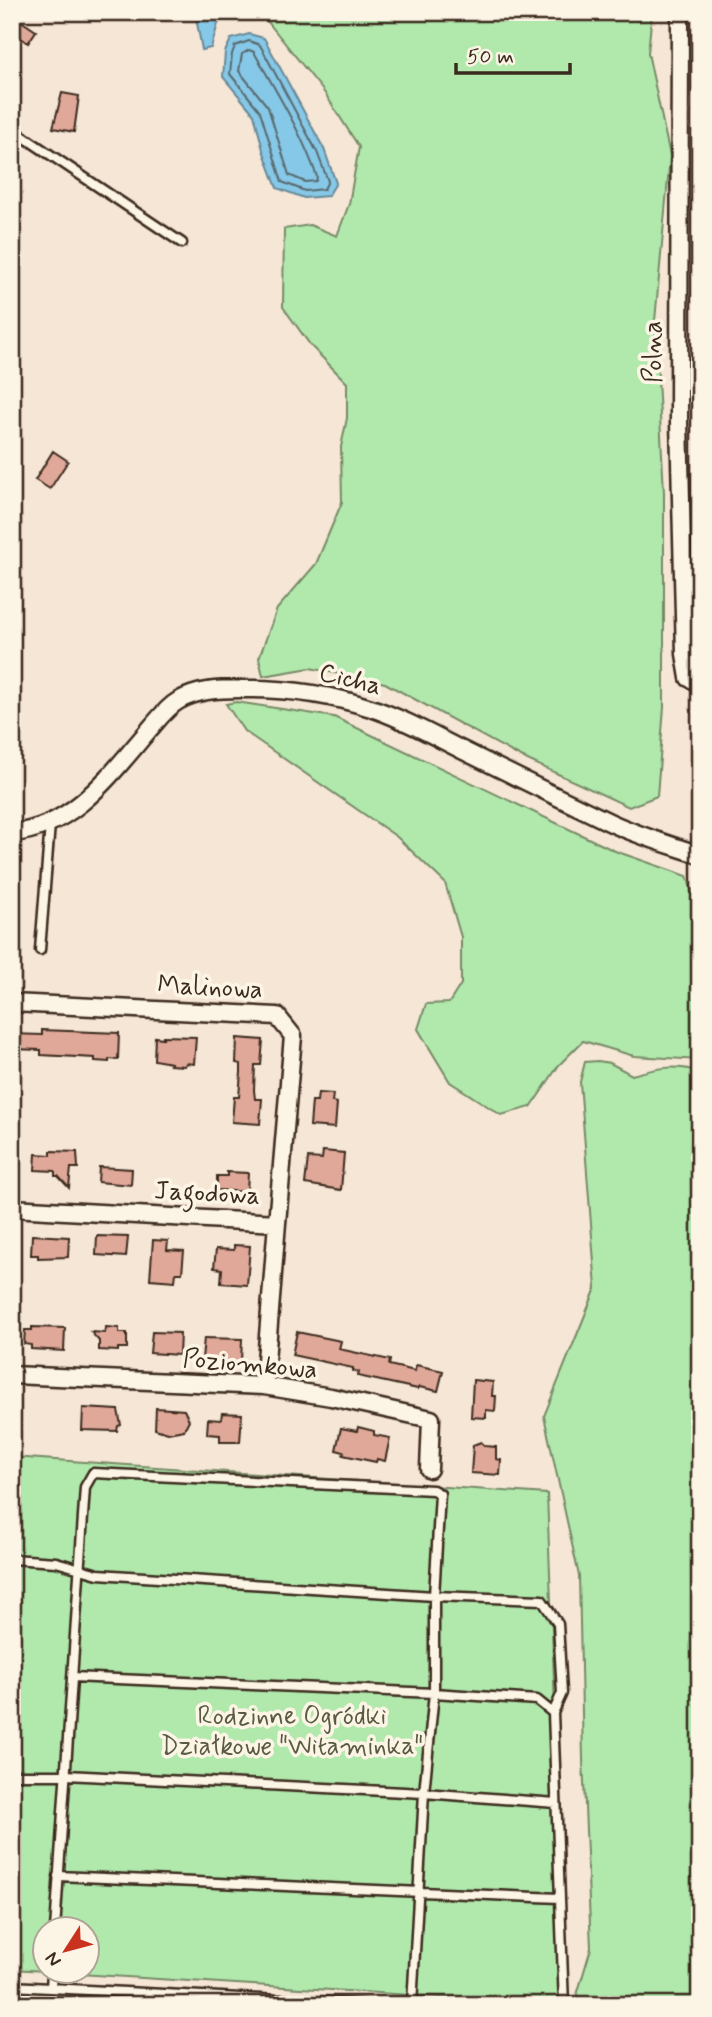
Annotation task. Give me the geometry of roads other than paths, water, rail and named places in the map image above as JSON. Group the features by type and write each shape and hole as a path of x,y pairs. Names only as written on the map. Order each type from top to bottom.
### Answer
{"street":[{"name":"Polna","path":"680,12 679,421 685,654 689,678 700,684"},
{"name":"Cicha","path":"12,833 37,830 74,810 163,713 178,701 220,689 254,689 291,691 371,708 408,723 609,822 700,855"},
{"name":"Malinowa","path":"12,1003 277,1016 293,1036 277,1223"},
{"name":"Jagodowa","path":"12,1208 277,1223 264,1386"},
{"name":"Poziomkowa","path":"12,1375 264,1386 331,1397 431,1419 429,1469"}],"lane":[{"path":"12,129 182,243"},
{"path":"40,950 50,824"},
{"path":"56,1916 85,1487 93,1473 433,1490 440,1494 434,1596 434,1693 424,1793 412,2005"},
{"path":"12,1559 56,1562 98,1574 542,1601 558,1624 562,1693 553,1713 564,2005"},
{"path":"72,1677 537,1700 553,1713"},
{"path":"12,1775 66,1775 424,1793 556,1803"},
{"path":"58,1876 559,1898"},
{"path":"12,1986 376,2005"}],"water":[{"path":"195,12 225,12 218,24 211,48 202,50"},
{"path":"249,34 264,38 324,149 336,183 328,196 304,198 277,188 254,114 223,77 225,52 231,39"}],"park label":[{"name":"Rodzinne Ogródki Działkowe \"Witaminka\"","path":"292,1732"}]}
